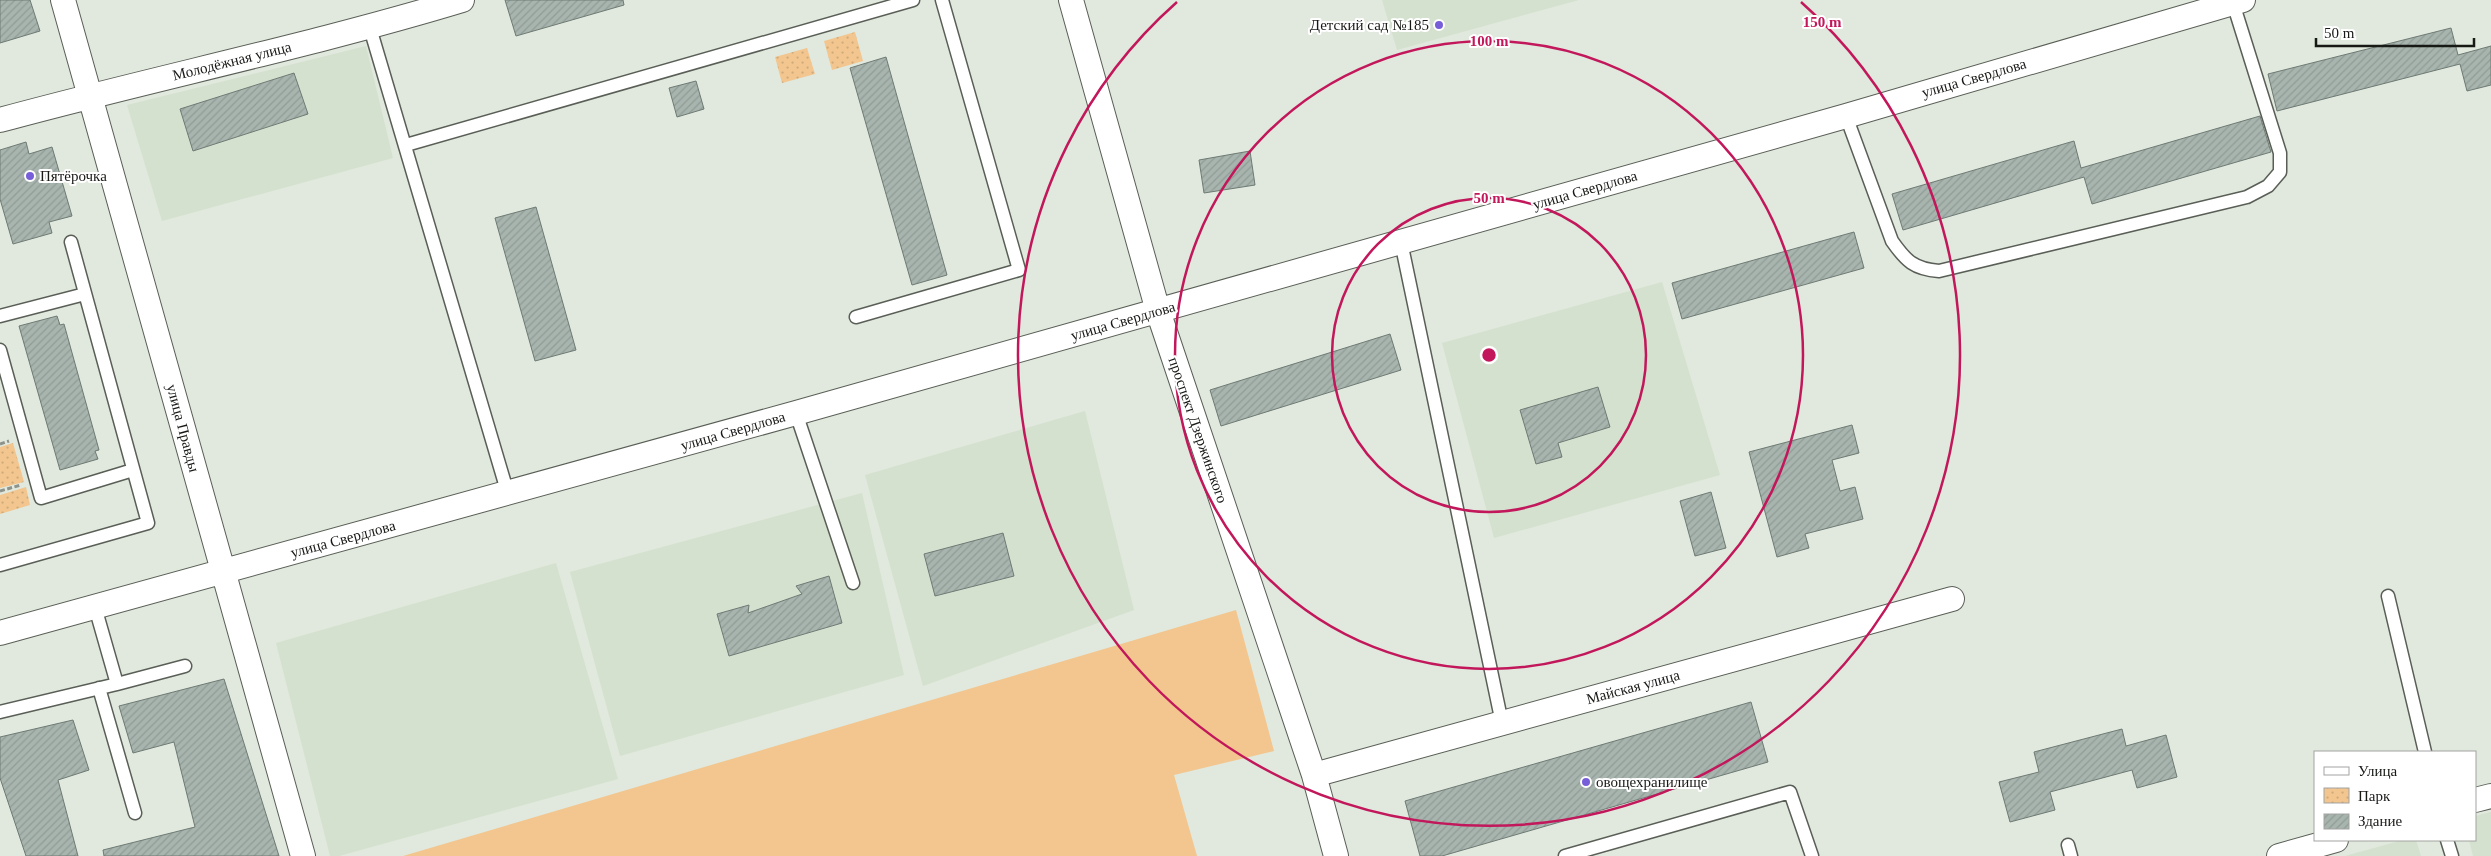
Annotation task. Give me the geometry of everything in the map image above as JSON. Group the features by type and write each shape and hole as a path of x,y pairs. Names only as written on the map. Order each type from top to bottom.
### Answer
{"street":[{"name":"улица Правды","path":"63,0 303,856"},
{"name":"Молодёжная улица","path":"0,120 91,95 370,28 462,0"},
{"name":"проспект Дзержинского","path":"1071,0 1158,311 1314,775 1336,856"},
{"name":"улица Свердлова","path":"0,633 796,414 1846,116 2238,1"},
{"name":"Майская улица","path":"1314,775 1952,599"},
{"path":"2476,800 2491,796"},
{"path":"2279,856 2332,841"}],"lane":[{"path":"406,145 913,0"},
{"path":"856,317 1019,270 942,0"},
{"path":"1846,116 1892,240 1903,257 1921,270 1939,271 2247,197 2268,186 2280,172 2280,153 2238,1"},
{"path":"370,28 508,494"},
{"path":"0,565 148,523 71,242"},
{"path":"1401,242 1502,723"},
{"path":"0,316 85,294"},
{"path":"0,350 41,498 134,470"},
{"path":"796,414 853,583"},
{"path":"2388,596 2425,751"},
{"path":"95,607 117,684"},
{"path":"0,712 185,666"},
{"path":"99,688 135,813"},
{"path":"1565,856 1790,792 1812,856"},
{"path":"2447,841 2452,856"}],"path":[{"path":"0,491 26,484 38,488"}],"shaded area":[{"name":"Детский сад №185","path":"1382,0 1579,0 1397,50"},
{"path":"366,46 393,158 162,221 127,105"},
{"path":"1662,282 1720,475 1494,538 1442,343"},
{"path":"1085,411 1134,610 923,686 865,475"},
{"path":"862,493 904,675 620,756 570,572"},
{"path":"556,563 618,779 339,856 330,856 276,643"},
{"path":"2491,812 2491,856 2473,856 2469,841 2476,841 2476,816"},
{"path":"2399,841 2416,841 2421,856 2345,856"}],"green space":[{"path":"855,32 863,61 832,70 824,41"},
{"path":"807,48 815,74 782,83 775,57"},
{"path":"13,443 24,482 0,488 0,447"},
{"path":"26,487 30,505 0,514 0,495"},
{"path":"1236,610 1274,751 1174,775 1197,856 403,856"}],"building":[{"path":"0,0 30,0 40,31 0,43"},
{"path":"505,0 623,0 624,5 516,36"},
{"path":"2451,28 2458,55 2491,46 2491,85 2467,91 2460,64 2277,111 2268,74"},
{"path":"886,57 947,275 912,285 850,68"},
{"path":"294,73 308,114 193,151 180,109"},
{"path":"696,81 704,109 677,117 669,88"},
{"path":"2260,116 2271,152 2092,204 2084,177 1903,230 1892,194 2074,141 2081,168"},
{"name":"Пятёрочка","path":"26,142 29,154 52,147 72,216 49,222 52,233 13,244 0,199 0,150"},
{"path":"1250,151 1255,185 1204,193 1199,160"},
{"path":"536,207 576,350 535,361 495,218"},
{"path":"1854,232 1864,268 1682,319 1672,283"},
{"path":"57,316 60,325 64,324 99,450 95,451 98,459 60,470 19,326"},
{"path":"1390,334 1401,370 1221,426 1210,390"},
{"path":"1598,387 1610,427 1558,443 1562,457 1536,464 1520,410"},
{"path":"1852,425 1859,453 1832,460 1840,491 1855,487 1863,519 1805,534 1809,548 1777,557 1749,452"},
{"path":"1711,492 1726,548 1695,556 1680,501"},
{"path":"1003,533 1014,576 935,596 924,554"},
{"path":"829,576 842,623 729,656 717,614 749,605 748,613 802,594 796,586"},
{"path":"224,679 279,856 104,856 103,850 195,827 174,742 133,753 119,706"},
{"name":"овощехранилище","path":"1751,702 1768,762 1442,856 1420,856 1405,801"},
{"path":"73,720 89,770 58,780 78,856 26,856 0,778 0,737"},
{"path":"2122,729 2126,746 2166,735 2177,777 2137,788 2132,770 2050,792 2055,810 2010,822 1999,782 2039,772 2034,752"}],"place":[{"name":"Детский сад №185","path":"1439,25"},
{"name":"Пятёрочка","path":"30,176"},
{"name":"овощехранилище","path":"1586,782"}]}
